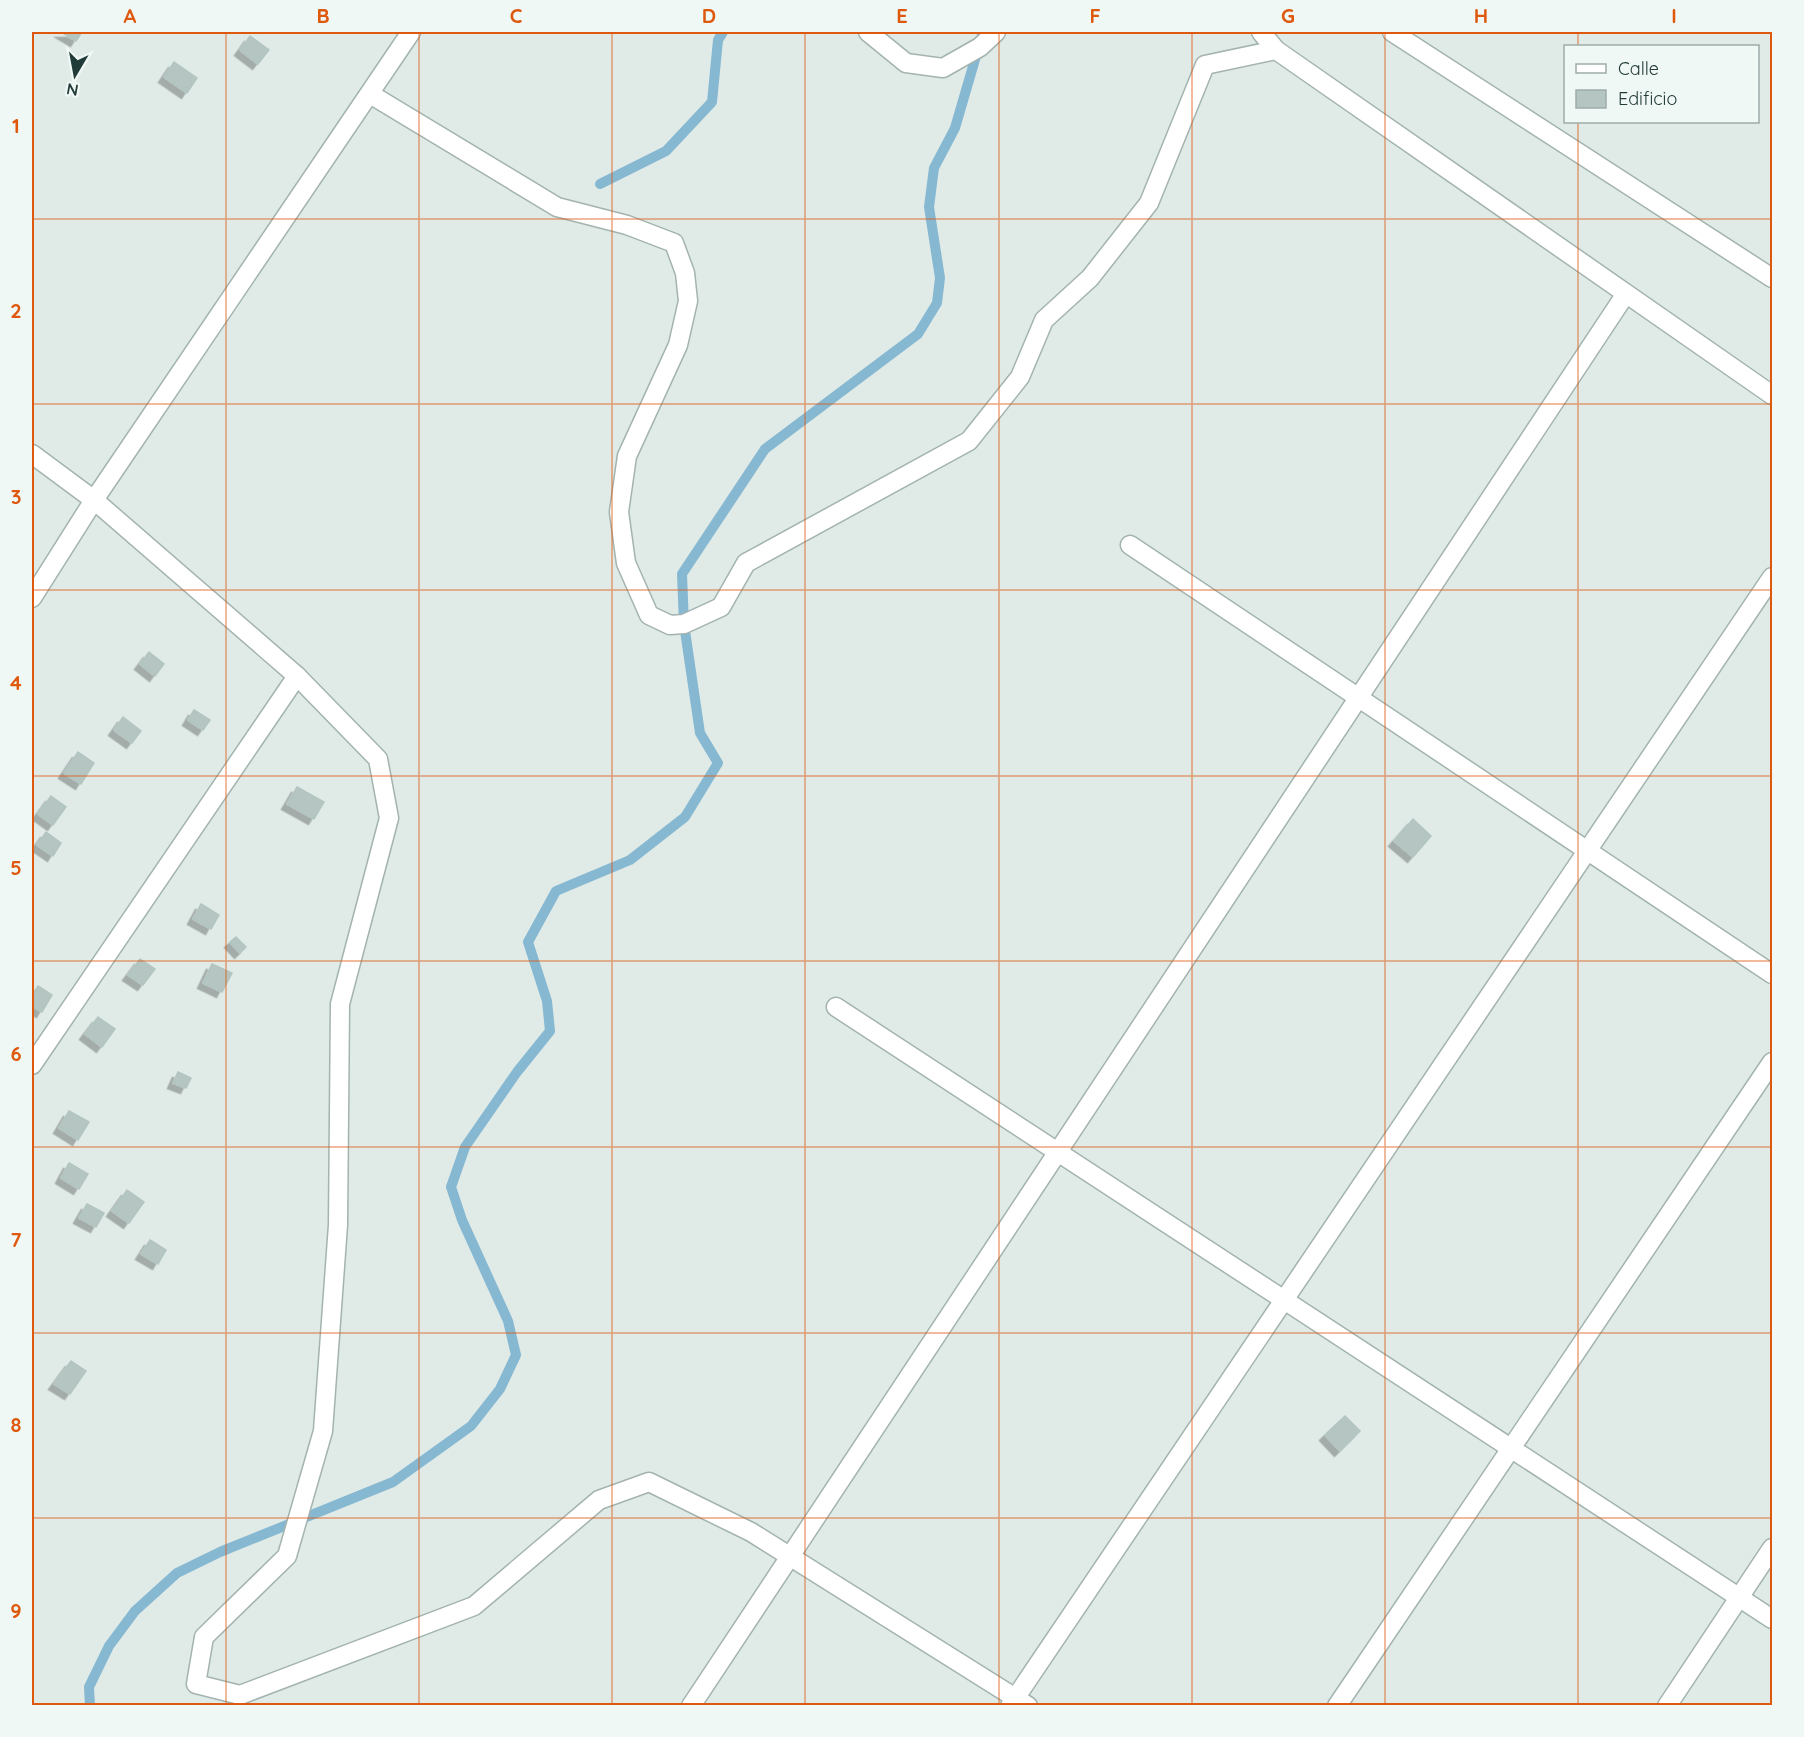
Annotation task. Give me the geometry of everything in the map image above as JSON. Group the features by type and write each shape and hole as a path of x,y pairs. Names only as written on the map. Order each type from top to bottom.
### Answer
{"street":[{"path":"32,598 94,500 411,32"},
{"path":"868,32 906,63 943,68 980,47 996,32"},
{"path":"1261,32 1276,50 1625,295 1773,395"},
{"path":"1392,32 1773,278"},
{"path":"370,94 556,207 627,225 674,243 685,273 688,301 678,345 627,456 619,512 626,563 649,615 670,625 684,624 721,607 746,563 969,441 1020,377 1044,320 1090,278 1149,203 1205,65 1276,50"},
{"path":"691,1706 1625,295"},
{"path":"32,454 94,500 297,676 378,759 389,818 340,1004 338,1225 322,1431 287,1556 204,1637 196,1684 240,1695 474,1606 599,1500 649,1482 751,1532 1018,1703 1284,1300 1773,577"},
{"path":"1130,544 1358,699 1773,974"},
{"path":"32,1065 297,676"},
{"path":"836,1007 1773,1619"},
{"path":"1337,1706 1773,1062"},
{"path":"1667,1706 1773,1548"}],"building":[{"path":"61,32 82,32 76,41"},
{"path":"250,36 269,50 258,64 240,50"},
{"path":"174,62 197,78 187,93 164,77"},
{"path":"149,652 164,664 155,676 140,664"},
{"path":"194,710 210,720 203,730 188,720"},
{"path":"123,717 141,731 132,743 114,730"},
{"path":"78,752 94,763 81,784 64,773"},
{"path":"297,787 324,802 314,819 287,804"},
{"path":"51,796 66,807 53,825 38,814"},
{"path":"1413,819 1431,836 1413,857 1394,841"},
{"path":"46,832 61,843 53,856 37,845"},
{"path":"201,904 219,915 211,929 193,919"},
{"path":"236,937 246,947 240,953 230,942"},
{"path":"140,959 155,969 143,985 128,975"},
{"path":"212,964 232,973 222,992 203,983"},
{"path":"38,986 52,995 42,1012 32,1006 32,995"},
{"path":"98,1017 115,1029 102,1047 85,1034"},
{"path":"178,1072 191,1078 186,1088 173,1083"},
{"path":"69,1111 89,1122 78,1140 59,1128"},
{"path":"69,1163 88,1174 79,1189 61,1178"},
{"path":"127,1190 144,1202 129,1223 112,1211"},
{"path":"87,1204 104,1213 96,1227 79,1218"},
{"path":"150,1240 166,1250 158,1264 141,1254"},
{"path":"71,1361 86,1371 70,1394 54,1384"},
{"path":"1345,1416 1360,1431 1340,1451 1325,1435"}],"waterway":[{"path":"600,184 666,151 712,102 718,40 723,32"},
{"path":"90,1706 89,1687 109,1646 135,1611 177,1573 220,1552 393,1482 471,1426 500,1389 516,1355 508,1321 462,1220 451,1187 465,1147 517,1072 550,1031 547,1001 528,942 556,891 630,860 685,817 718,763 700,733 684,624 682,574 765,449 918,334 937,303 940,278 929,207 934,168 955,128 983,32"}]}
